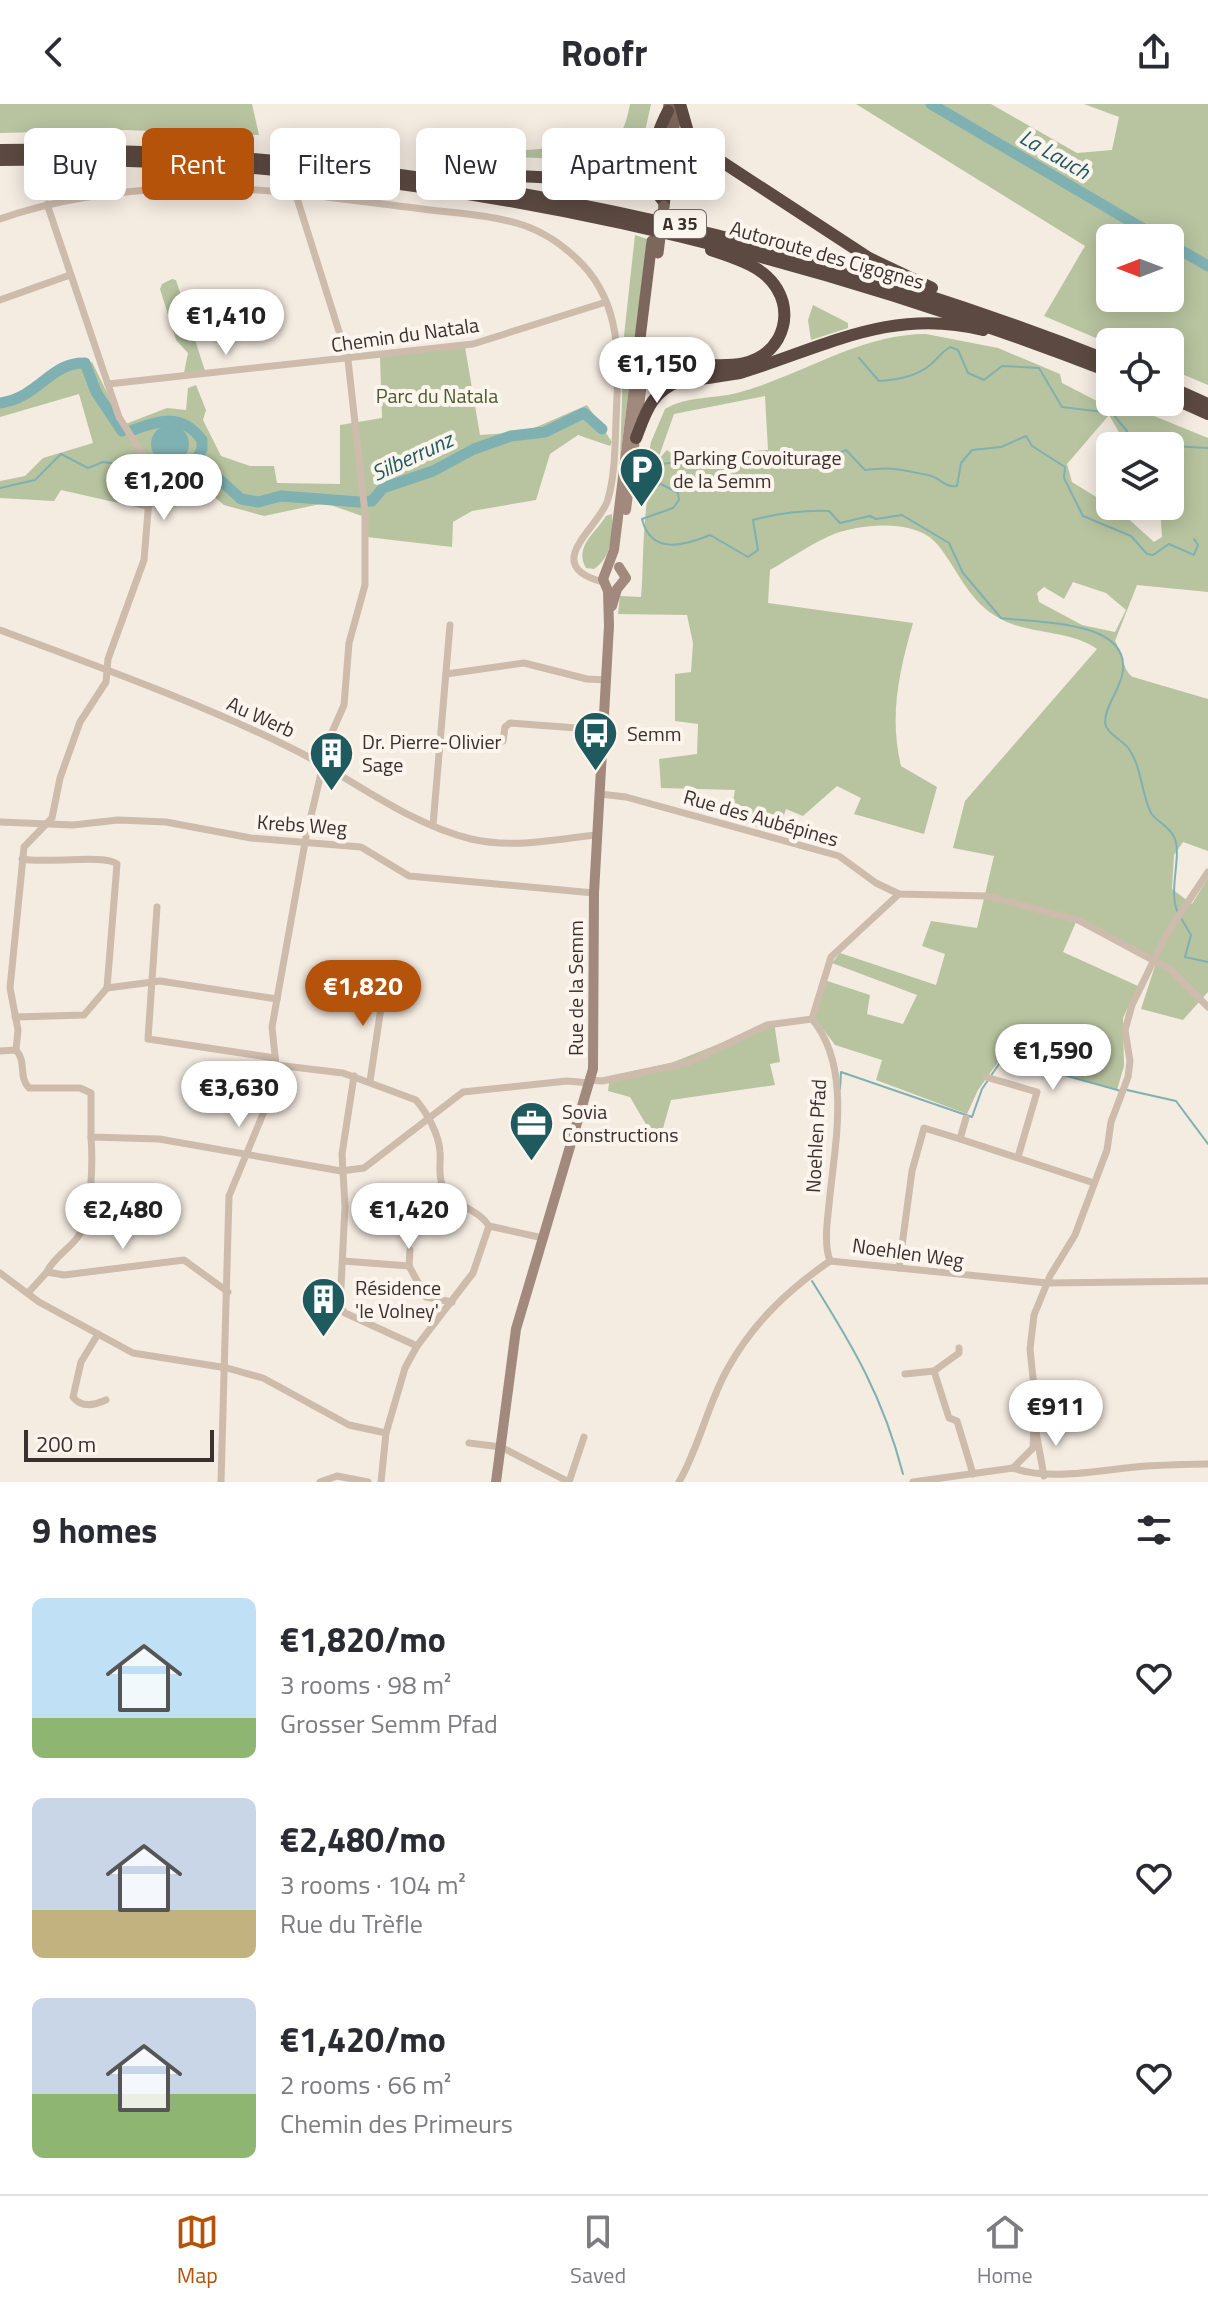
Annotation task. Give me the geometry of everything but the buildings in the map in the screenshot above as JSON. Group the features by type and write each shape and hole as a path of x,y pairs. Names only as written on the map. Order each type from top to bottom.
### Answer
{"highway":[{"path":"664,128 673,106"},
{"path":"673,106 688,132 707,152 869,258 953,297 958,304"},
{"name":"Autoroute des Cigognes","path":"0,150 219,156 270,161"},
{"name":"Autoroute des Cigognes","path":"0,160 179,164 344,177 497,198 843,278 1014,335 1096,367"},
{"path":"400,173 412,170 542,176"},
{"name":"Autoroute des Cigognes","path":"400,175 498,188 673,222 844,268 958,304 1096,356"},
{"path":"639,367 658,362 739,365 767,354 781,335 784,307 772,281 755,266 652,236"},
{"path":"639,367 653,376 687,378 740,373 891,324 937,322 1014,335"},
{"path":"646,347 661,355 692,363"},
{"path":"636,438 657,393 687,378"},
{"path":"1184,393 1208,404"},
{"path":"1184,403 1208,414"}],"main road":[{"path":"609,586 636,438 639,367 646,347 673,106"},
{"path":"612,568 639,367 652,236 661,202"},
{"path":"609,586 626,578 612,568"},
{"name":"Rue de la Semm","path":"496,1482 516,1329 590,1082 594,1047 594,893 609,586"}],"street":[{"path":"0,219 47,204 187,188 270,193"},
{"path":"221,1482 227,1368 229,1200 270,1097 275,1062 272,1027 305,842 321,763 344,705 349,643 365,585 365,506 348,360 298,200"},
{"path":"334,200 522,225 544,234 574,257 600,288 616,332 616,428 608,503 575,548 576,564 609,586"},
{"path":"28,1293 75,1241 84,1221 92,1158 91,1093 80,1088 29,1088 23,1079 22,1060 16,1050 10,988 22,859 24,847 52,818 60,778 80,722 106,682 115,638 144,560 150,487 145,458 119,417 47,204"},
{"path":"0,300 70,275"},
{"name":"Chemin du Natala","path":"108,384 473,344 606,302"},
{"path":"590,576 612,568"},
{"path":"433,825 450,625"},
{"name":"Au Werb","path":"0,630 108,668 321,763 377,798 433,825 485,842 560,842 597,835"},
{"path":"446,674 524,663 587,679 606,680"},
{"path":"503,741 505,727 510,723 603,730"},
{"name":"Rue des Aubépines","path":"600,794 626,797 839,856 849,860 876,883 899,894"},
{"name":"Krebs Weg","path":"0,822 166,822 251,838 361,847 409,876 594,893"},
{"path":"15,1017 84,1015 107,988 117,864 107,859 76,862 22,859"},
{"path":"1044,1476 1037,1449 1031,1334 1034,1315 1047,1283 1075,1235 1128,1077 1127,1018 1154,959 1208,872"},
{"path":"91,1137 151,1138 341,1171 364,1168 463,1092 567,1081 602,1081 687,1063 717,1052 750,1030 812,1019 831,957 899,894 948,892 1032,906 1078,920 1171,970 1208,1007"},
{"path":"157,907 155,981 148,1039 354,1076 416,1100 428,1120 440,1160 441,1183 456,1202 484,1218 489,1226 543,1238"},
{"path":"107,988 155,981 277,999"},
{"path":"370,1081 385,981"},
{"name":"Noehlen Pfad","path":"812,1019 824,1033 835,1064 827,1233 830,1261"},
{"path":"0,1051 16,1050"},
{"path":"354,1076 341,1171 345,1204 340,1307 345,1313 417,1346"},
{"path":"986,1077 1037,1092 1018,1157"},
{"path":"960,1139 966,1118"},
{"path":"899,1268 912,1171 924,1128 1094,1183"},
{"path":"381,1482 386,1433 405,1368 417,1346 473,1273 489,1226"},
{"path":"410,1250 409,1266 426,1297 452,1302"},
{"path":"47,1272 64,1275 184,1260 228,1292"},
{"path":"343,1261 409,1266"},
{"name":"Noehlen Weg","path":"679,1482 703,1433 727,1369 779,1299 830,1261 1047,1283 1208,1281"},
{"path":"0,1273 28,1293 133,1353 227,1368 283,1387 349,1425 386,1433"},
{"path":"98,1334 81,1362 73,1397 82,1403 94,1405 106,1400"},
{"path":"905,1374 934,1371 959,1353 959,1348"},
{"path":"934,1371 949,1418 957,1421 973,1474"},
{"path":"469,1443 501,1447 569,1482 584,1437"},
{"path":"913,1482 1013,1468 1037,1449"},
{"path":"1013,1468 1032,1476 1069,1478 1149,1466 1208,1464"},
{"path":"320,1482 337,1476 368,1482"}],"green space":[{"path":"0,104 252,104 259,135 254,135 254,128 142,128 142,131 24,128 24,132 0,133"},
{"path":"630,104 651,104 646,128 623,128"},
{"path":"856,104 991,104 1077,153 1112,150 1119,117 1084,104 1208,104 1208,385 1184,375 1184,328 1096,328 1096,338 1044,316 1085,246"},
{"path":"542,149 542,158 526,157 526,151"},
{"path":"635,235 647,239 620,461 624,336"},
{"path":"176,280 205,371 184,373 188,353 176,340 160,289 162,284"},
{"path":"813,305 848,323 848,328 811,340 808,320"},
{"path":"926,334 998,348 1060,374 1062,383 1096,401 1096,416 1108,416 1067,464 1072,482 1096,497 1096,520 1130,520 1154,542 1162,537 1161,520 1184,520 1184,432 1119,432 1110,416 1154,416 1208,438 1208,592 1137,585 1115,641 1133,677 1208,699 1208,851 1183,842 1174,855 1172,889 1192,904 1208,878 1208,992 1183,1020 1141,1009 1156,963 1076,922 1063,952 1138,986 1123,1018 1124,1066 1117,1090 1003,1055 978,1090 967,1114 876,1080 882,1060 835,1045 814,1017 821,979 870,995 867,1014 903,1024 917,995 832,963 840,953 936,985 945,954 922,946 931,921 977,928 994,856 953,848 965,801 1097,649 1073,638 1019,626 994,615 977,600 928,536 916,530 888,526 859,527 834,534 770,570 768,603 913,623 897,694 896,729 901,766 937,787 924,834 854,814 861,798 837,786 803,816 786,809 778,833 730,819 735,790 661,788 659,759 697,754 698,724 675,721 675,674 691,672 693,643 687,615 618,614 620,596 641,597 645,520 652,479 658,462 667,450 675,456 686,457 768,450 765,396 674,414 652,476 645,474 651,442 665,409 691,400 761,386 877,341","holes":["1073,582 1106,593 1126,610 1115,632 1082,625 1039,602 1037,593 1044,587 1064,599"]},
{"name":"Parc du Natala","path":"465,347 480,435 525,432 587,405 612,442 610,446 578,435 550,454 536,500 472,511 453,522 452,547 367,537 362,516 325,503 264,516 224,505 188,475 147,471 145,509 61,490 54,501 0,498 0,481 25,476 43,458 93,443 79,394 0,417 0,401 26,399 51,374 92,362 123,425 167,408 186,410 188,388 196,385 206,410 203,420 221,456 250,466 274,466 277,483 340,484 340,425 382,418 380,357"},
{"path":"612,514 608,552 594,569 586,568 583,553 587,540 606,516"},
{"path":"774,1022 780,1062 770,1064 775,1085 671,1100 662,1132 647,1126 630,1097 608,1091 610,1076 671,1063"}],"water":[{"path":"170,425 184,430 189,444 184,458 170,463 156,458 151,444 156,430"}],"waterway":[{"name":"La Lauch","path":"931,104 1135,224"},
{"name":"La Lauch","path":"1184,252 1208,266"},
{"path":"859,358 879,381 919,372 950,347 958,350 968,373 984,380 1002,366 1039,368 1062,407 1112,413 1127,432"},
{"name":"Silberrunz","path":"0,403 25,394 63,368 85,363 96,392 122,431"},
{"name":"Silberrunz","path":"133,430 170,421 187,426 202,440 197,459 241,499 258,502 281,496 359,502 372,501 383,488 433,471 474,449 511,436 545,432 584,413 602,429"},
{"path":"659,464 801,452 832,456 846,450 865,470 904,470 957,486 961,463 972,450 1001,447 1026,436 1032,446 1065,467 1064,478 1083,516 1131,536 1147,554 1153,555 1169,544 1194,555 1198,545 1194,539"},
{"path":"1184,447 1208,448"},
{"path":"0,488 35,480 61,454 88,468 103,462 140,467"},
{"path":"652,489 661,484 678,493 679,500 673,508 642,519 653,539 670,545 710,535 748,557 758,550 753,520 810,511 829,511 840,523 870,516 876,519 902,515 949,543 963,573 1001,618 1077,627 1096,632 1111,641 1121,653 1123,670 1105,722 1108,730 1129,749 1137,764 1151,813 1171,832 1176,842 1174,894 1178,913"},
{"path":"1181,918 1191,935 1185,957 1208,962"},
{"path":"840,1089 841,1072 972,1117 982,1089 1003,1058 1121,1091"},
{"path":"1127,1090 1176,1101 1208,1144"},
{"path":"812,1281 866,1374 886,1421 903,1474"}],"place":[{"name":"Parking Covoiturage de la Semm","path":"642,508"},
{"name":"Semm","path":"596,773"},
{"name":"Dr. Pierre-Olivier Sage","path":"331,792"},
{"name":"Sovia Constructions","path":"531,1163"},
{"name":"Résidence 'le Volney'","path":"324,1338"}]}
